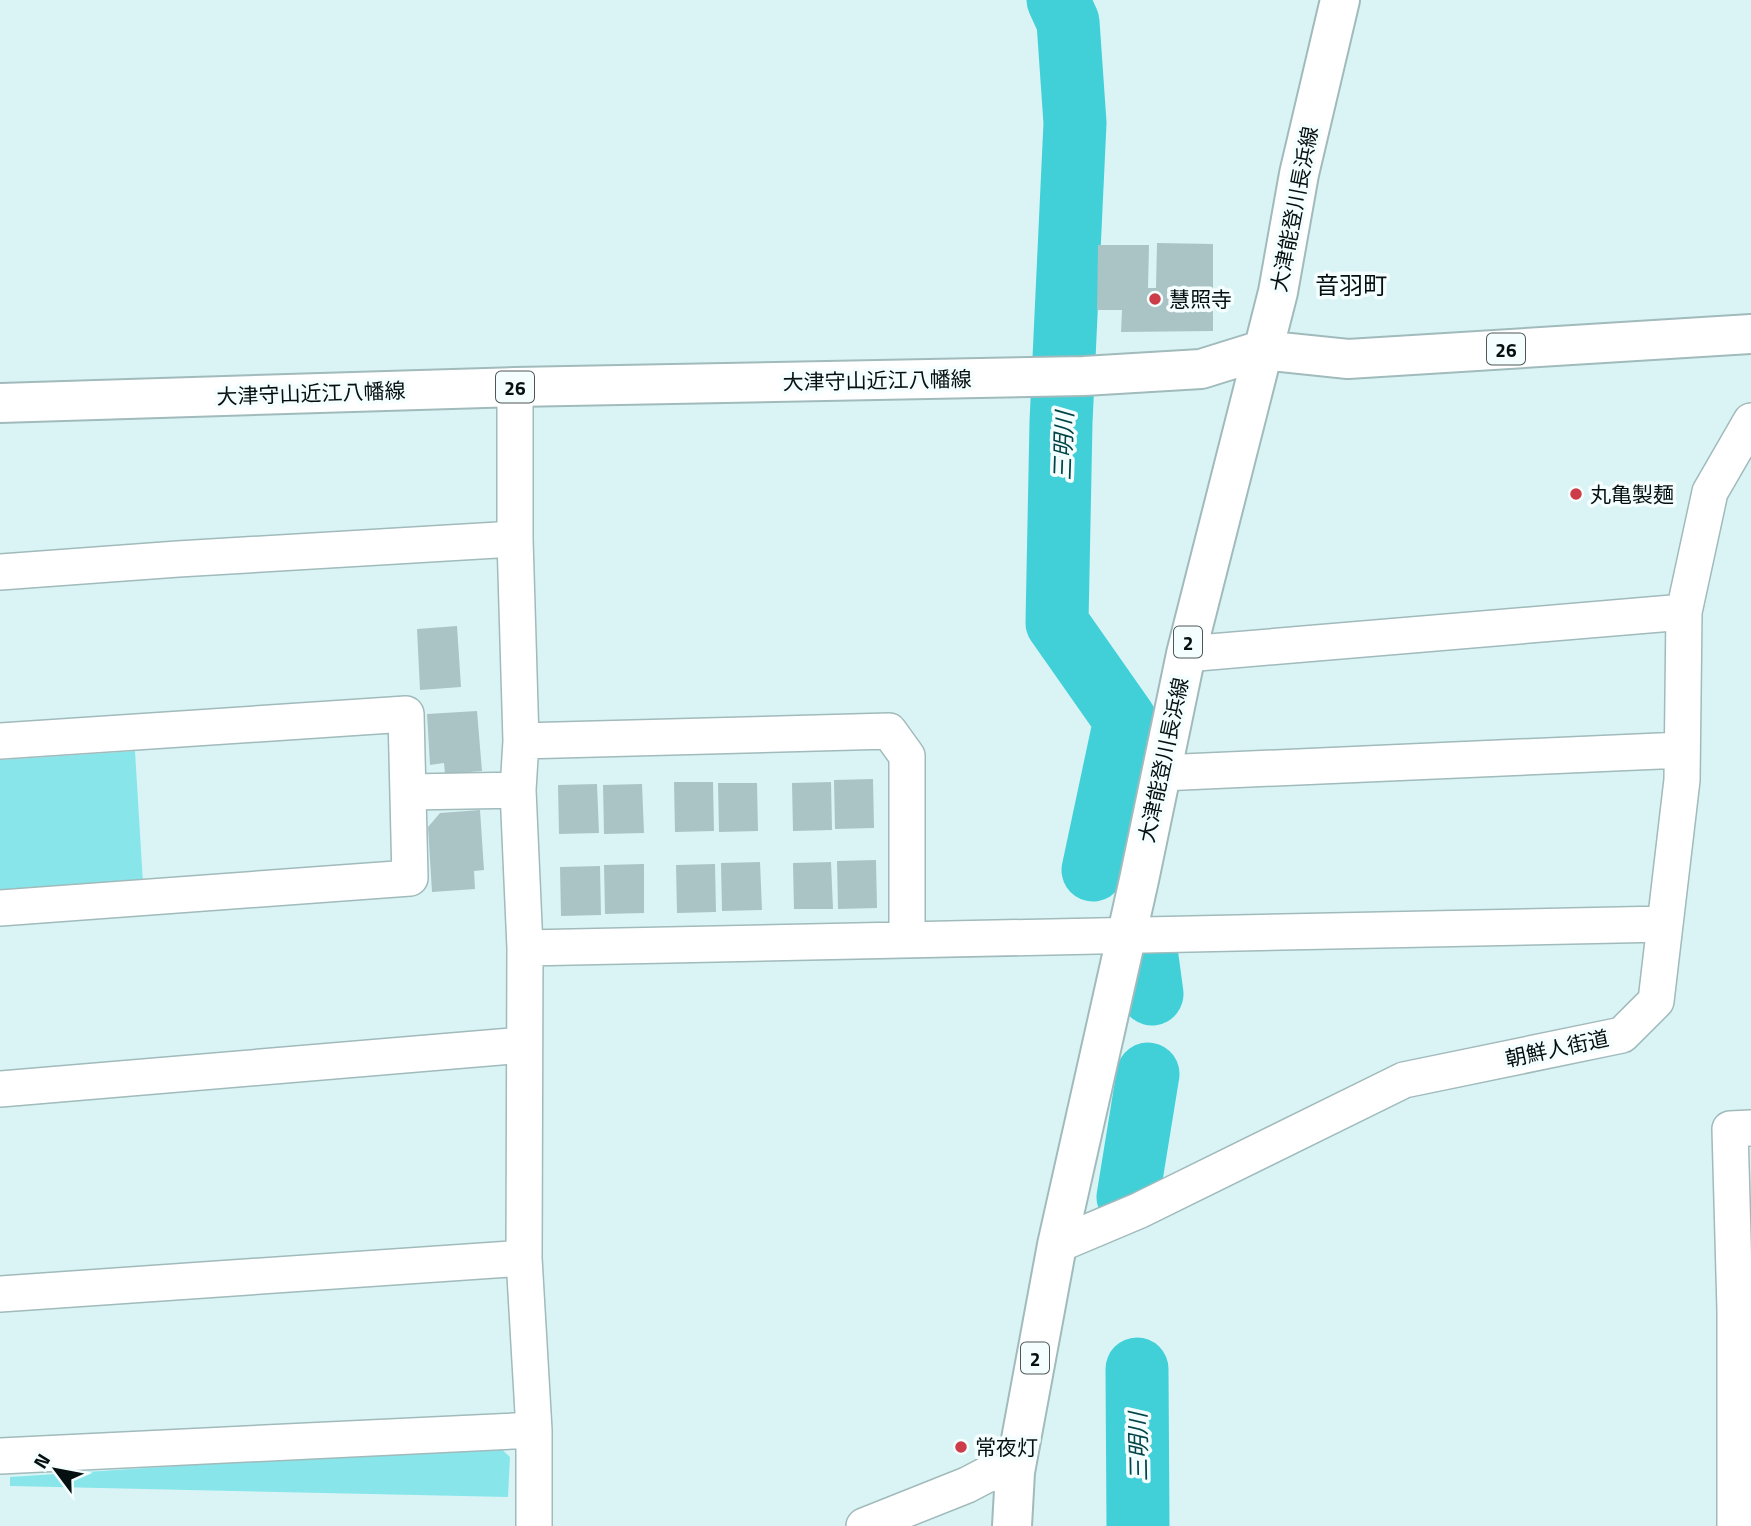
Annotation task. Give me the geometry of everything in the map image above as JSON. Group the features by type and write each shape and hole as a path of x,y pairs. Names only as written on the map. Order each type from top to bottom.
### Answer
{"main road":[{"name":"大津能登川長浜線","path":"1012,1526 1015,1472 1057,1245 1185,654 1278,292 1299,174 1340,0"},
{"name":"大津守山近江八幡線","path":"0,403 515,387 1084,376 1201,369 1262,350 1348,359 1751,334"}],"street":[{"path":"515,387 514,539 521,741 518,790 524,948 524,1258 534,1430 534,1526"},
{"name":"朝鮮人街道","path":"1057,1245 1125,1215 1404,1080 1622,1035 1656,1000 1682,779 1685,612 1710,492 1751,421"},
{"path":"0,572 514,539"},
{"path":"1185,654 1685,612"},
{"path":"0,741 405,715 410,878 0,908"},
{"path":"521,741 888,730 906,756 907,938"},
{"path":"1161,773 1682,750"},
{"path":"408,792 518,790"},
{"path":"524,948 1665,924"},
{"path":"0,1089 523,1045"},
{"path":"1735,1526 1735,1337 1730,1129 1751,1128"},
{"path":"0,1294 524,1258"},
{"path":"0,1457 534,1430"},
{"path":"864,1526 988,1474 1015,1472"}],"shaded area":[{"path":"135,751 143,883 0,892 0,760"},
{"path":"497,1445 510,1457 508,1497 10,1486 10,1477"}],"building":[{"name":"慧照寺","path":"1157,243 1213,244 1213,331 1121,332 1122,310 1097,310 1098,245 1149,245 1148,288 1156,288"},
{"path":"457,626 461,687 420,690 417,629"},
{"path":"477,711 482,771 445,774 444,763 430,765 427,714"},
{"path":"873,779 874,828 835,829 834,780"},
{"path":"674,782 713,782 714,831 675,832"},
{"path":"831,782 832,830 793,831 792,783"},
{"path":"718,783 757,783 758,831 719,832"},
{"path":"597,784 599,833 559,834 558,785"},
{"path":"642,784 644,833 604,834 603,785"},
{"path":"480,810 484,870 474,871 475,889 432,892 428,827 440,813"},
{"path":"876,860 877,908 838,909 837,861"},
{"path":"760,862 762,910 722,911 721,863"},
{"path":"831,862 833,909 794,909 793,863"},
{"path":"644,864 644,913 605,914 604,865"},
{"path":"715,864 716,912 677,913 676,865"},
{"path":"600,866 601,915 561,916 560,867"}],"waterway":[{"name":"三明川","path":"1058,0 1068,22 1075,123 1061,422 1057,623 1125,720 1093,870"},
{"name":"三明川","path":"1147,957 1152,994"},
{"name":"三明川","path":"1128,1197 1148,1074"},
{"name":"三明川","path":"1137,1369 1138,1526"}],"place":[{"name":"慧照寺","path":"1155,299"},
{"name":"丸亀製麺","path":"1576,494"},
{"name":"常夜灯","path":"961,1447"}],"district":[{"name":"音羽町","path":"1351,285"}]}
